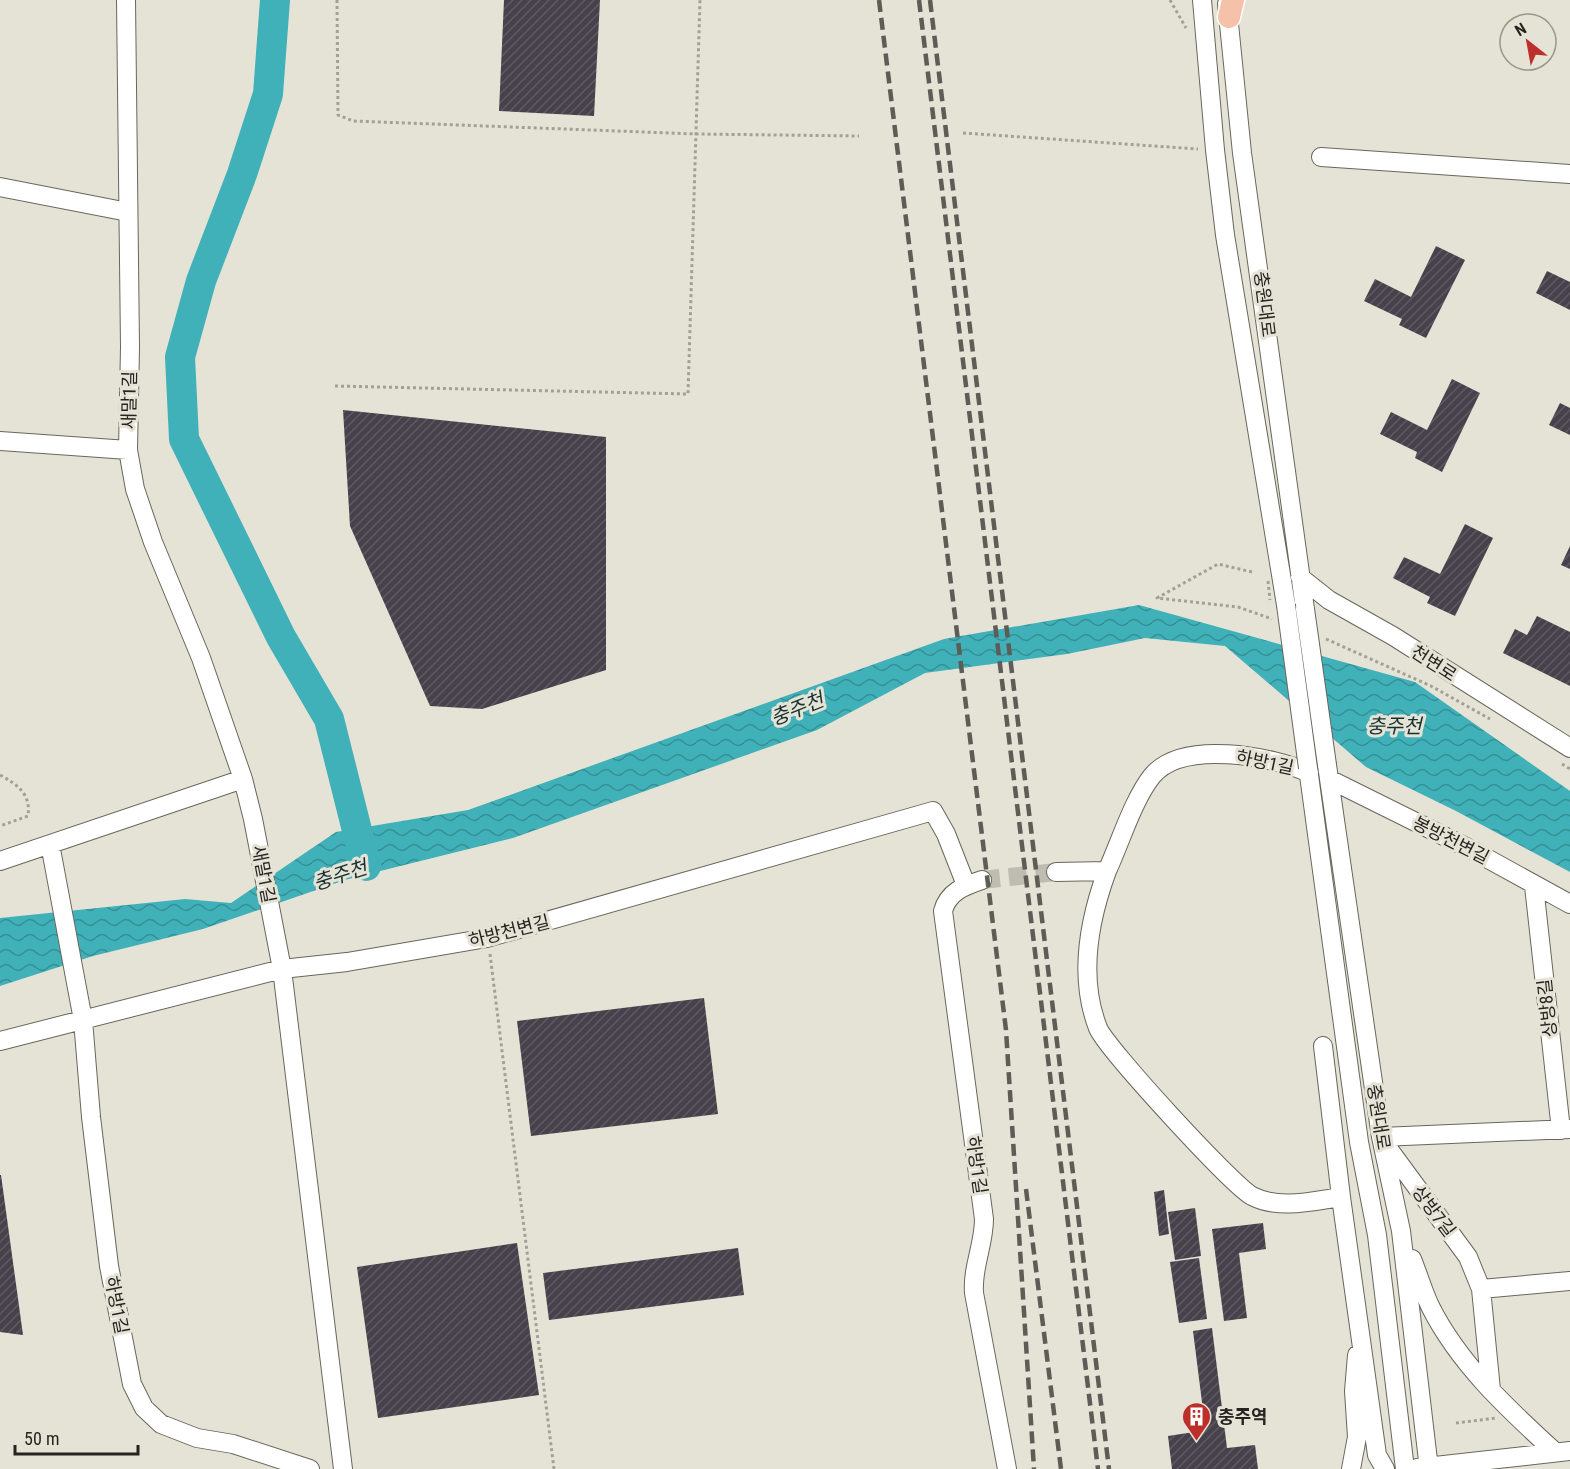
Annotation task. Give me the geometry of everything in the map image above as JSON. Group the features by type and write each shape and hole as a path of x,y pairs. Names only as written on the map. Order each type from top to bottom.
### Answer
{"street":[{"name":"새말1길","path":"126,0 130,347 128,450 135,489 153,542 201,658 243,779 253,819 282,969 342,1469"},
{"name":"충원대로","path":"1202,0 1225,235 1309,770 1359,1142 1377,1234 1405,1469"},
{"name":"충원대로","path":"1229,6 1242,153 1256,234 1300,577 1381,1137 1401,1231 1429,1468"},
{"path":"1321,157 1570,174"},
{"path":"0,187 128,212"},
{"path":"0,441 128,450"},
{"name":"천변로","path":"1300,577 1329,600 1393,636 1570,748"},
{"name":"하방1길","path":"1309,770 1254,756 1226,754 1186,758 1165,766 1152,776 1107,871 1092,916 1087,946 1093,1005 1103,1038 1226,1173 1253,1196 1280,1204 1341,1197"},
{"name":"봉방천변길","path":"1328,772 1570,904"},
{"path":"0,861 243,779"},
{"name":"하방천변길","path":"0,1041 282,969 370,958 487,938 933,811 974,882"},
{"name":"하방1길","path":"50,844 83,1020 91,1117 109,1266 132,1384 144,1408 161,1424 197,1438 233,1444 310,1469"},
{"path":"1056,872 1107,871"},
{"name":"하방1길","path":"974,882 951,895 943,911 984,1219 984,1236 974,1275 974,1293 1007,1469"},
{"name":"상방8길","path":"1381,1137 1566,1130 1534,886"},
{"path":"1323,1046 1341,1197 1361,1324 1377,1455 1385,1469"},
{"name":"상방7길","path":"1381,1137 1468,1257 1481,1289 1491,1390"},
{"path":"1401,1231 1431,1307 1469,1367 1491,1390 1563,1452"},
{"path":"1481,1289 1570,1281"},
{"path":"1351,1469 1357,1437 1354,1391 1361,1324"},
{"path":"1410,1469 1563,1452"},
{"path":"1545,1469 1563,1452"}],"path":[{"path":"337,0 338,116 354,121 696,134 859,136"},
{"path":"335,386 688,394 700,0"},
{"path":"963,133 1215,150"},
{"path":"1252,572 1218,564 1157,598 1283,614"},
{"path":"1321,637 1431,686 1500,725"},
{"path":"1554,758 1570,769"},
{"path":"0,775 18,784 30,802 28,816 0,826"},
{"path":"487,938 496,986 554,1469"},
{"path":"1456,1423 1506,1417"}],"water":[{"name":"충주천","path":"1139,605 1415,682 1570,791 1570,872 1456,811 1366,767 1225,646 1145,638 1067,654 925,673 817,730 513,838 348,879 203,929 93,956 0,986 0,918 185,899 231,903 336,832 468,810 944,639"}],"building":[{"path":"504,0 600,0 594,116 499,111"},
{"path":"1436,246 1465,260 1426,338 1399,325 1402,319 1364,301 1375,279 1411,297"},
{"path":"1547,271 1570,282 1570,310 1536,293"},
{"path":"1452,379 1480,393 1442,472 1415,458 1417,452 1380,434 1391,412 1427,430"},
{"path":"1560,403 1570,408 1570,435 1549,425"},
{"path":"343,410 606,437 606,670 482,709 430,706 350,526"},
{"path":"1465,524 1493,538 1455,616 1427,603 1430,597 1393,578 1404,557 1440,574"},
{"path":"1570,546 1570,569 1561,565"},
{"path":"1537,616 1570,632 1570,686 1503,653 1515,629 1527,635"},
{"path":"704,998 718,1114 531,1136 517,1021"},
{"path":"1,1175 23,1335 0,1332"},
{"path":"1164,1190 1169,1234 1159,1236 1154,1192"},
{"path":"1195,1208 1201,1256 1175,1260 1168,1212"},
{"path":"1263,1223 1266,1249 1239,1253 1247,1318 1224,1321 1212,1229"},
{"path":"517,1243 539,1395 378,1418 357,1267"},
{"path":"738,1248 744,1295 549,1320 543,1273"},
{"path":"1199,1258 1207,1319 1179,1323 1170,1262"},
{"name":"충주역","path":"1212,1328 1227,1448 1255,1445 1258,1469 1172,1469 1168,1436 1194,1432 1191,1411 1203,1410 1193,1331"}],"waterway":[{"path":"275,0 268,94 242,174 201,281 180,357 184,439 281,637 329,719 366,866"}],"tunnel":[{"path":"982,880 1056,872"}],"railway":[{"path":"879,0 1006,1030 1034,1469"},
{"path":"919,0 1098,1469"},
{"path":"930,0 1109,1469"},
{"path":"1026,1189 1061,1469"}],"place":[{"name":"충주역","path":"1197,1442"}]}
